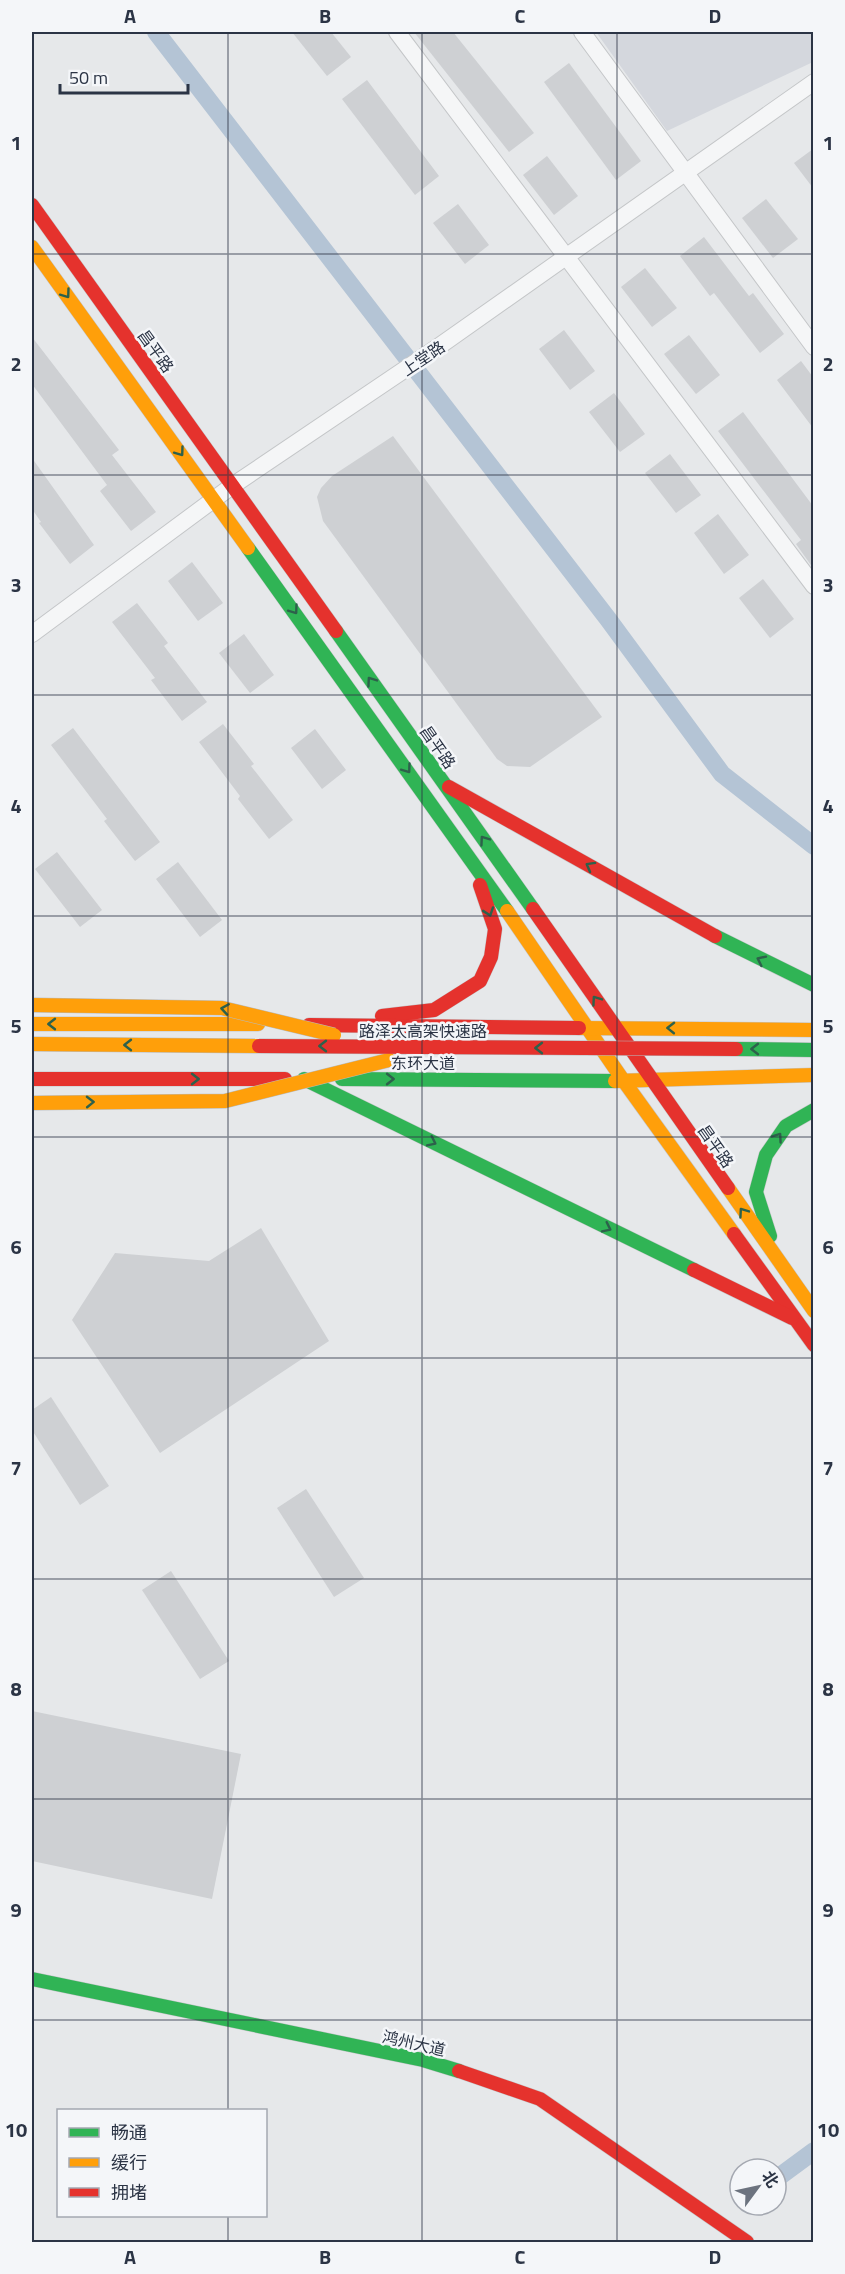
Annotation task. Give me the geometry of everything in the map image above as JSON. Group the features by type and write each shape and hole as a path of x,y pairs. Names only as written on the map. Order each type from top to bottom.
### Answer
{"main road":[{"name":"昌平路","path":"32,205 445,784 811,1307"},
{"path":"32,247 470,857 623,1080 813,1345"},
{"path":"445,784 739,949 813,985"},
{"path":"298,1025 435,1010 480,981 491,957 495,929 470,857"},
{"path":"32,1005 222,1008 387,1053"},
{"path":"32,1024 813,1029"},
{"name":"路泽太高架快速路","path":"32,1044 813,1062"},
{"name":"路泽太高架快速路","path":"67,1059 387,1053 813,1050"},
{"path":"32,1103 225,1101 387,1053"},
{"name":"东环大道","path":"32,1079 650,1080 813,1075"},
{"path":"304,1079 795,1320"},
{"path":"811,1307 767,1230 756,1192 766,1155 786,1126 813,1110"},
{"path":"794,1121 813,1121"},
{"name":"鸿州大道","path":"32,1979 423,2060 475,2075 540,2099 747,2242"}],"street":[{"path":"397,32 813,586"},
{"path":"582,32 813,347"},
{"name":"上堂路","path":"32,634 232,486 438,347 813,82"}],"shaded area":[{"path":"596,32 813,32 813,62 667,131"}],"building":[{"path":"292,32 331,32 351,57 327,76"},
{"path":"414,32 453,32 534,133 509,152"},
{"path":"569,63 641,161 616,180 544,82"},
{"path":"367,80 439,176 415,195 342,99"},
{"path":"813,149 813,188 794,163"},
{"path":"547,156 578,196 554,215 523,175"},
{"path":"766,199 798,239 773,258 742,218"},
{"path":"458,204 489,245 465,264 433,223"},
{"path":"704,237 749,296 753,293 784,334 760,353 714,293 710,296 680,256"},
{"path":"645,268 677,308 652,327 621,287"},
{"path":"564,330 595,371 570,390 539,349"},
{"path":"689,335 720,375 696,394 664,354"},
{"path":"32,337 119,450 112,455 156,512 131,531 100,491 107,485 32,384"},
{"path":"801,361 813,377 813,428 777,380"},
{"path":"614,393 645,434 620,452 589,412"},
{"path":"743,412 813,506 813,568 796,544 801,540 718,431"},
{"path":"393,436 602,717 530,767 507,766 497,759 323,521 317,497 321,488 332,476"},
{"path":"670,454 701,495 676,513 645,473"},
{"path":"32,458 94,545 70,564 39,523 41,522 32,509"},
{"path":"718,514 749,555 724,574 694,533"},
{"path":"192,562 223,603 198,621 168,581"},
{"path":"763,579 794,619 770,638 739,598"},
{"path":"137,603 168,643 164,646 207,702 182,721 151,680 155,678 112,622"},
{"path":"244,634 274,675 250,693 219,653"},
{"path":"223,724 254,764 251,766 293,820 269,839 199,742"},
{"path":"73,728 160,842 135,861 104,821 107,819 51,745"},
{"path":"315,729 346,770 322,789 291,748"},
{"path":"57,852 102,910 80,927 35,869"},
{"path":"178,862 222,920 200,937 156,879"},
{"path":"261,1228 329,1341 160,1453 72,1320 115,1253 209,1261"},
{"path":"51,1397 109,1486 80,1505 32,1430 32,1410"},
{"path":"306,1489 364,1578 334,1597 277,1508"},
{"path":"171,1571 229,1661 200,1679 142,1590"},
{"path":"32,1711 241,1754 212,1899 32,1861"}],"waterway":[{"path":"156,32 608,619 722,774 814,846"},
{"path":"788,2170 814,2151"}],"traffic: fast":[{"path":"248,548 507,911"},
{"path":"336,631 533,909"},
{"path":"715,936 814,985"},
{"path":"736,1049 814,1050"},
{"path":"304,1079 694,1270"},
{"path":"342,1079 615,1081"},
{"path":"770,1236 756,1192 766,1155 786,1126 814,1110"},
{"path":"32,1979 423,2060 459,2071"}],"traffic: slow":[{"path":"32,247 248,548"},
{"path":"507,911 623,1080 734,1234"},
{"path":"32,1005 222,1008 334,1035"},
{"path":"32,1024 258,1024"},
{"path":"579,1028 814,1030"},
{"path":"32,1044 259,1046"},
{"path":"32,1103 225,1101 389,1060"},
{"path":"615,1081 814,1075"},
{"path":"728,1188 814,1311"}],"traffic: jam":[{"path":"32,205 336,631"},
{"path":"449,787 715,936"},
{"path":"382,1016 434,1010 480,981 491,957 495,929 480,885"},
{"path":"533,909 728,1188"},
{"path":"309,1025 579,1028"},
{"path":"259,1046 736,1049"},
{"path":"32,1079 285,1079"},
{"path":"734,1234 814,1345"},
{"path":"694,1270 792,1318"},
{"path":"459,2071 540,2099 747,2242"}]}
